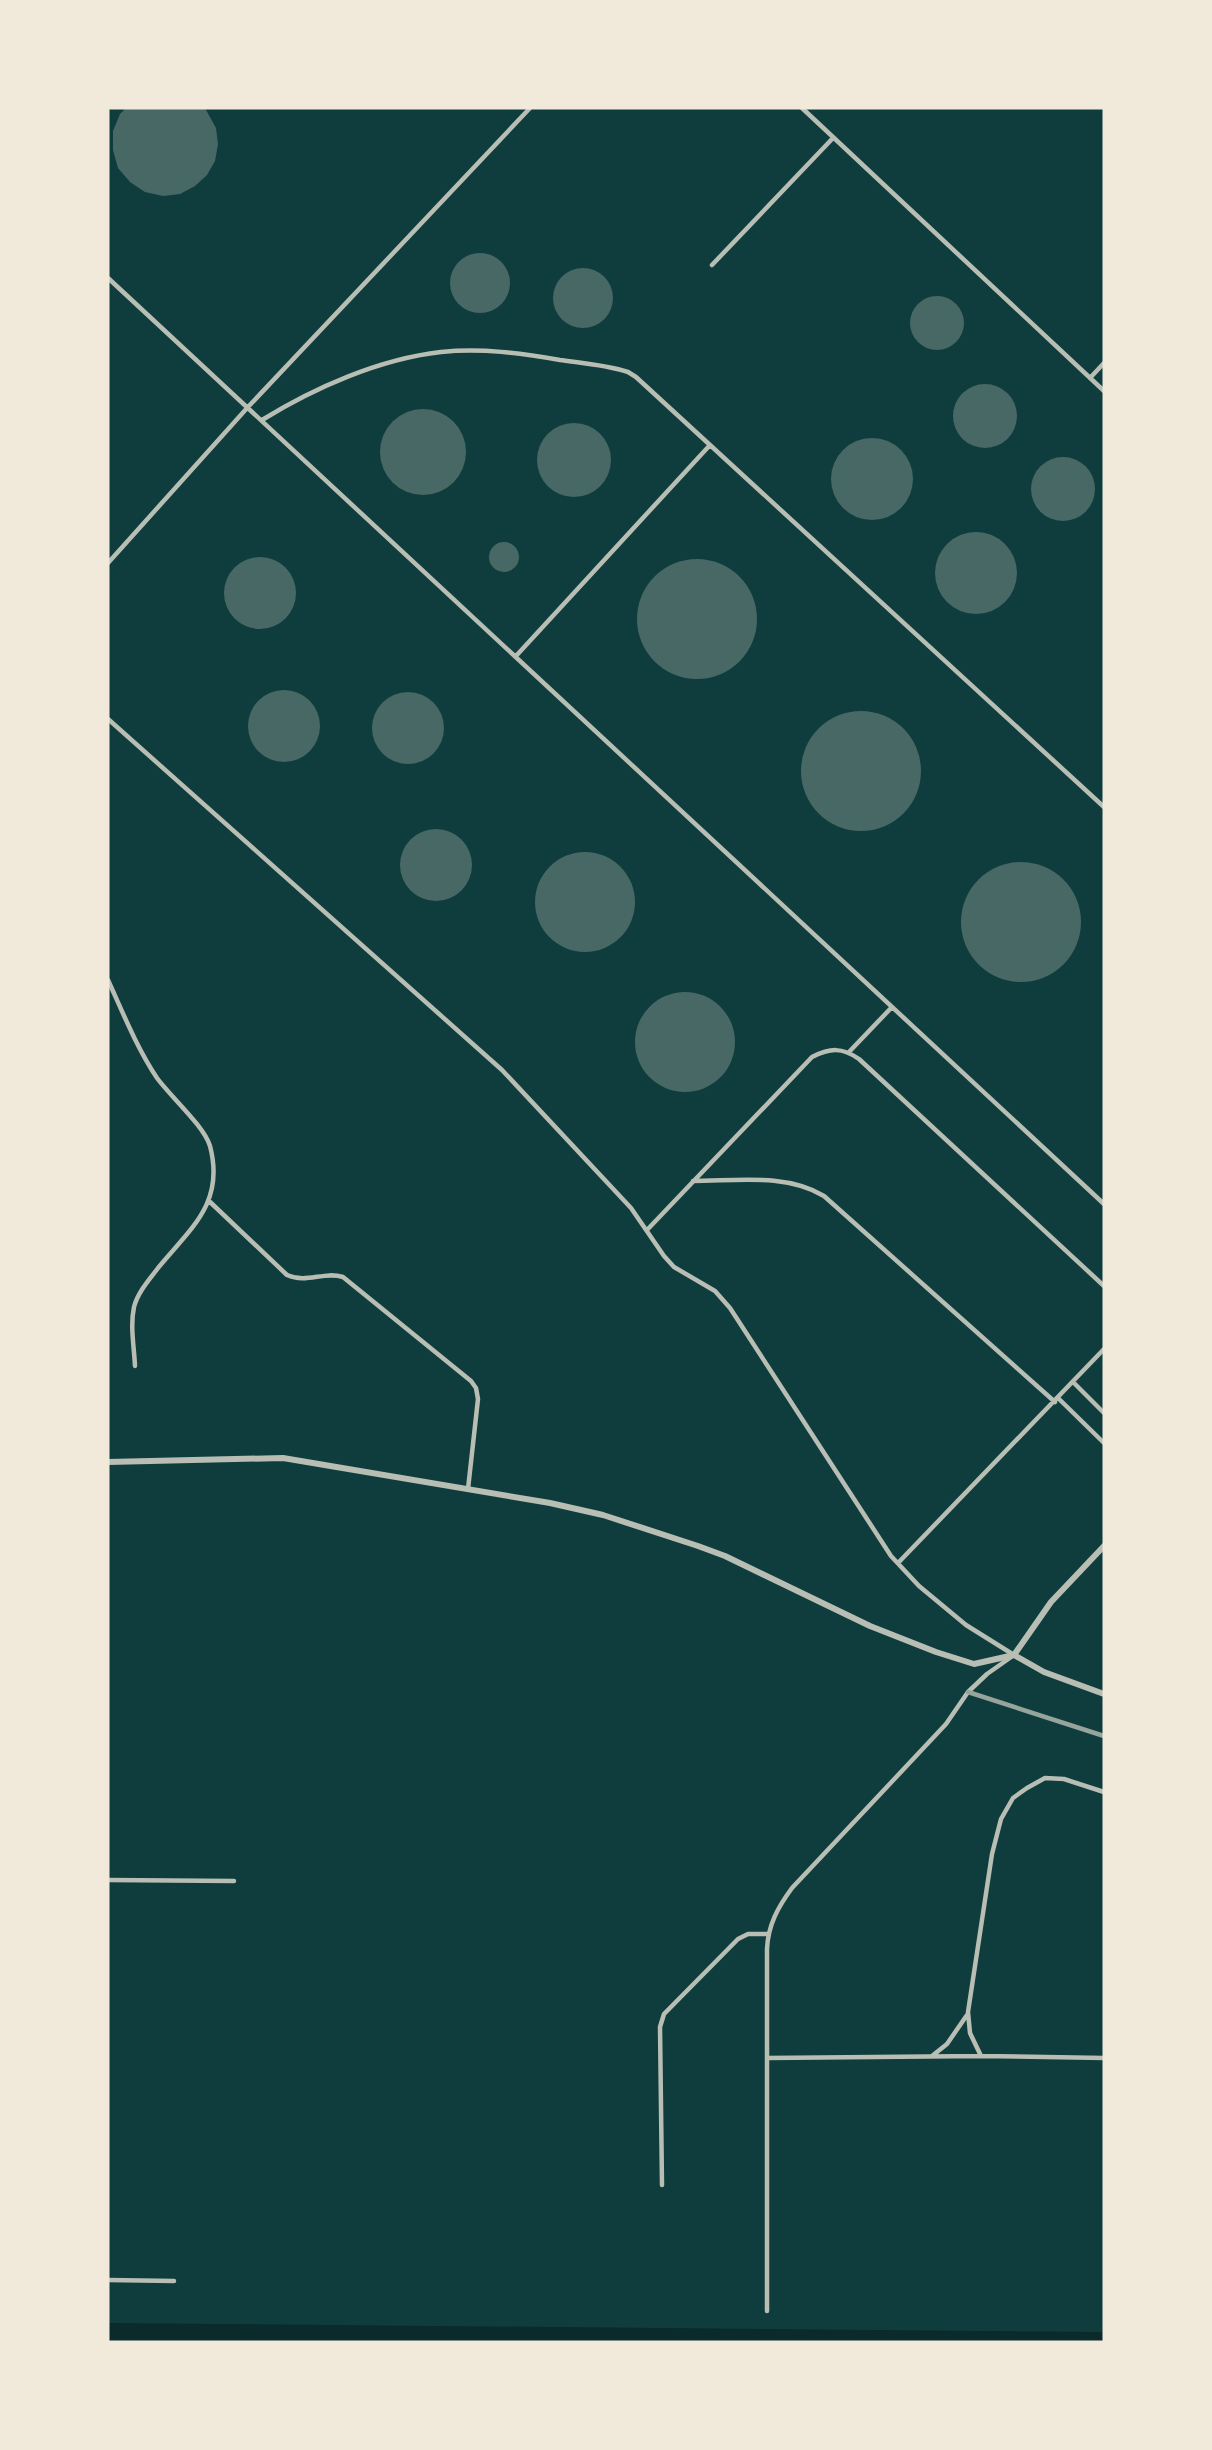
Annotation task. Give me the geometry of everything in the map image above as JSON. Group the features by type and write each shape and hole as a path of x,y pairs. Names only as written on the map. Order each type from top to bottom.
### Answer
{"street":[{"path":"108,1462 283,1458 550,1503 658,1531 725,1556 870,1626 936,1652 974,1664 1014,1655 1044,1672 1104,1694"},
{"path":"1014,1655 1051,1602 1104,1546"}],"lane":[{"path":"108,563 248,407 530,108"},
{"path":"802,108 1104,391"},
{"path":"712,265 833,138"},
{"path":"108,278 1104,1204"},
{"path":"262,420 289,403 349,377 395,361 441,352 512,352 628,372 1104,807"},
{"path":"1090,378 1104,363"},
{"path":"516,656 710,445"},
{"path":"108,719 502,1070 631,1208 674,1267 715,1291 730,1308 865,1519 898,1563 919,1586 966,1625 1014,1655 987,1674 968,1692 946,1724 792,1888 776,1912 768,1934 767,2311"},
{"path":"108,980 145,1060 159,1081 209,1142 214,1163 213,1191 207,1208 144,1285 135,1305 131,1324 135,1366"},
{"path":"849,1052 892,1006"},
{"path":"647,1230 812,1057 836,1048 849,1052 1104,1286"},
{"path":"693,1181 784,1181 810,1188 824,1196 1104,1443"},
{"path":"209,1201 287,1275 297,1280 309,1280 325,1274 343,1277 471,1381 476,1388 478,1399 468,1489"},
{"path":"898,1563 1104,1349"},
{"path":"1073,1382 1104,1413"},
{"path":"981,2056 969,2033 968,2012 992,1854 1001,1819 1013,1798 1045,1778 1065,1779 1104,1792"},
{"path":"108,1880 234,1881"},
{"path":"662,2185 660,2027 664,2014 738,1939 748,1934 768,1934"},
{"path":"931,2056 948,2044 968,2012"},
{"path":"766,2058 931,2056 1104,2058"},
{"path":"108,2280 174,2281"}],"water":[{"path":"108,2323 1104,2332 1104,2342 108,2342"}],"building":[{"path":"126,108 205,108 216,128 218,144 215,161 207,175 195,186 180,194 163,196 145,192 130,182 118,168 113,150 113,131 120,114"},
{"path":"474,253 486,253 502,261 508,271 510,283 508,295 502,305 486,313 474,313 458,305 450,289 450,277 458,261"},
{"path":"577,268 589,268 605,276 611,286 613,298 611,310 605,320 589,328 577,328 561,320 553,304 553,292 561,276"},
{"path":"932,296 942,296 952,300 960,308 964,323 960,338 952,346 942,350 932,350 922,346 914,338 910,328 910,318 914,308 922,300"},
{"path":"985,384 1003,390 1011,398 1017,416 1011,434 1003,442 985,448 967,442 959,434 953,416 959,398 967,390"},
{"path":"423,409 440,412 454,421 463,435 466,452 463,469 454,483 440,492 423,495 406,492 392,483 383,469 380,452 383,435 392,421 406,412"},
{"path":"574,423 588,426 600,434 608,446 611,460 608,474 600,486 588,494 574,497 560,494 548,486 540,474 537,460 540,446 548,434 560,426"},
{"path":"872,438 888,441 901,450 910,463 913,479 910,495 901,508 888,517 872,520 856,517 843,508 834,495 831,479 834,463 843,450 856,441"},
{"path":"1063,457 1081,463 1089,471 1095,489 1089,507 1081,515 1063,521 1045,515 1037,507 1031,489 1037,471 1045,463"},
{"path":"976,532 992,535 1005,544 1014,557 1017,573 1014,589 1005,602 992,611 976,614 960,611 947,602 938,589 935,573 938,557 947,544 960,535"},
{"path":"504,542 515,546 519,557 515,568 504,572 493,568 489,557 493,546"},
{"path":"260,557 274,560 286,567 293,579 296,593 293,607 286,619 274,626 260,629 246,626 234,619 227,607 224,593 227,579 234,567 246,560"},
{"path":"697,559 720,563 740,576 753,596 757,619 753,642 740,662 720,675 697,679 674,675 654,662 641,642 637,619 641,596 654,576 674,563"},
{"path":"284,690 298,693 310,700 317,712 320,726 317,740 310,752 298,759 284,762 270,759 258,752 251,740 248,726 251,712 258,700 270,693"},
{"path":"408,692 422,695 434,702 441,714 444,728 441,742 434,754 422,761 408,764 394,761 382,754 375,742 372,728 375,714 382,702 394,695"},
{"path":"861,711 884,715 904,728 917,748 921,771 917,794 904,814 884,827 861,831 838,827 818,814 805,794 801,771 805,748 818,728 838,715"},
{"path":"436,829 450,832 462,839 469,851 472,865 469,879 462,891 450,898 436,901 422,898 410,891 403,879 400,865 403,851 410,839 422,832"},
{"path":"585,852 604,855 621,866 632,883 635,902 632,921 621,938 604,949 585,952 566,949 549,938 538,921 535,902 538,883 549,866 566,855"},
{"path":"1021,862 1044,866 1064,879 1077,899 1081,922 1077,945 1064,965 1044,978 1021,982 998,978 978,965 965,945 961,922 965,899 978,879 998,866"},
{"path":"685,992 704,995 721,1006 732,1023 735,1042 732,1061 721,1078 704,1089 685,1092 666,1089 649,1078 638,1061 635,1042 638,1023 649,1006 666,995"}],"railway":[{"path":"968,1692 1104,1736"}]}
